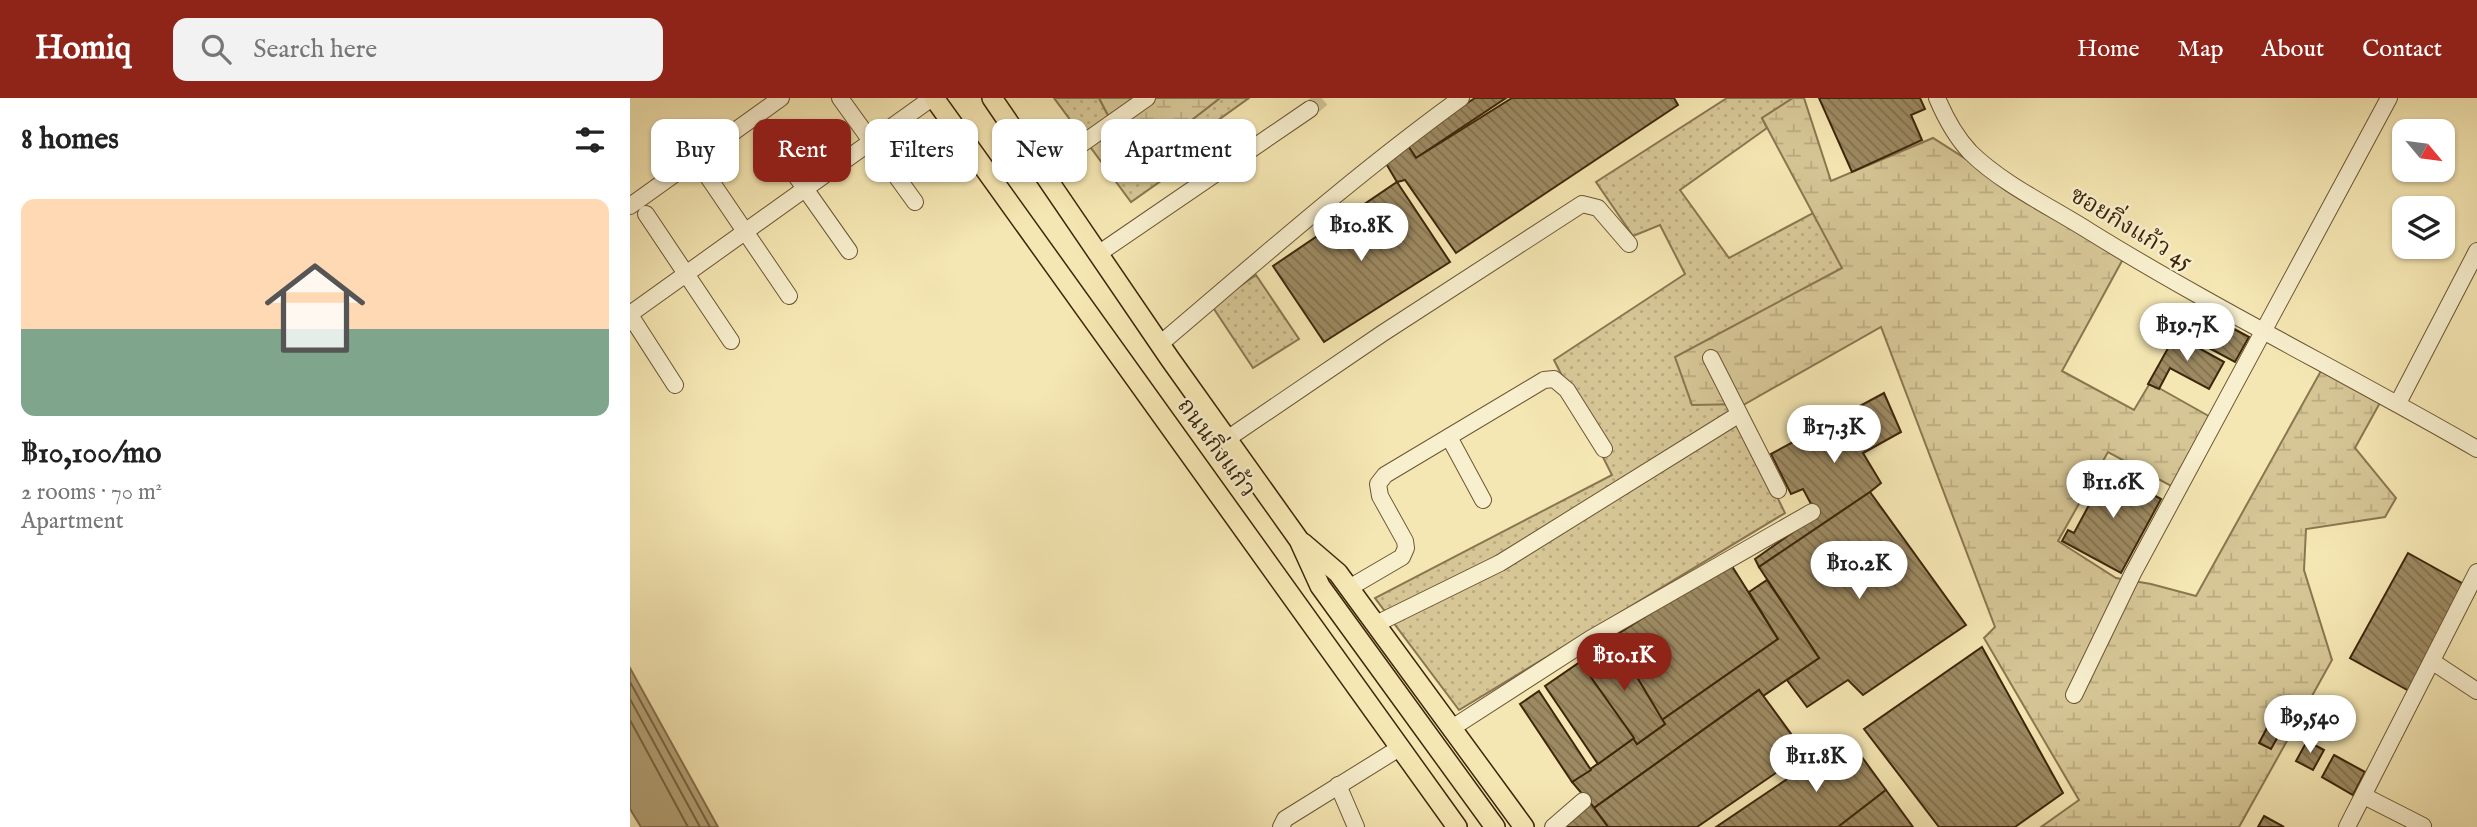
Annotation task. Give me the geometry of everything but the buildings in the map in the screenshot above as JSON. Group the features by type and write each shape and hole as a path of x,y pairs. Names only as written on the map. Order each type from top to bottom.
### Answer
{"main road":[{"name":"ถนนกิ่งแก้ว","path":"933,98 1457,827"},
{"name":"ถนนกิ่งแก้ว","path":"992,98 1006,119"},
{"name":"ถนนกิ่งแก้ว","path":"1049,182 1299,540 1320,586 1495,827"},
{"name":"ถนนกิ่งแก้ว","path":"1299,540 1338,573 1524,827"}],"street":[{"path":"630,206 781,98"},
{"path":"840,98 865,132"},
{"path":"903,119 933,98"},
{"path":"1087,140 1147,98"},
{"path":"1160,344 1339,192 1461,98"},
{"name":"ซอยกิ่งแก้ว 45","path":"1937,98 1948,122 1970,152 2003,177 2133,258 2477,449"},
{"path":"2074,695 2133,573 2389,98"},
{"path":"1098,254 1310,109"},
{"path":"675,385 630,315 865,146"},
{"path":"712,182 789,296"},
{"path":"799,182 849,251"},
{"path":"901,182 915,202"},
{"path":"1227,439 1383,332 1582,204 1598,208 1629,244"},
{"path":"646,214 731,341"},
{"path":"2398,403 2477,251"},
{"path":"1711,358 1778,490"},
{"path":"1349,588 1402,557 1406,548 1405,541 1380,496 1378,484 1385,475 1544,380 1554,379 1566,390 1604,449"},
{"path":"1376,624 1500,564 1738,415"},
{"path":"1448,437 1483,500"},
{"path":"1452,728 1590,639 1812,512"},
{"path":"2347,827 2477,572"},
{"path":"2432,662 2477,691"},
{"path":"1281,827 1285,819 1401,747"},
{"path":"1338,785 1356,827"},
{"path":"2364,796 2423,826"},
{"path":"1553,827 1583,801"}],"green space":[{"path":"1054,98 1099,98 1110,119 1101,119 1101,161 1087,143 1087,119 1070,119"},
{"path":"1099,98 1220,98 1193,119 1110,119"},
{"path":"1220,98 1249,98 1220,119 1193,119"},
{"path":"1727,98 1793,98 1762,118 1767,128 1680,190 1729,258 1813,213 1843,268 1732,405 1785,513 1459,710 1375,598 1612,475 1554,360 1685,274 1660,225 1633,236 1596,182"},
{"path":"1793,98 1804,98 1831,181 1933,138 2123,259 2062,371 2134,410 2150,383 2214,419 2173,487 2108,452 2058,541 2116,578 2196,596 2322,369 2381,401 2355,448 2396,498 2385,517 2306,529 2304,570 2332,660 2239,827 2041,827 2079,800 1984,638 1995,627 1881,327 1745,404 1692,405 1675,357 1842,268 1762,118"},
{"path":"1116,182 1159,182 1131,202"},
{"path":"1256,275 1299,339 1253,368 1212,306"}],"water":[{"path":"630,668 718,827 641,827 630,809"}],"tunnel":[{"path":"1310,109 1323,98"}]}
